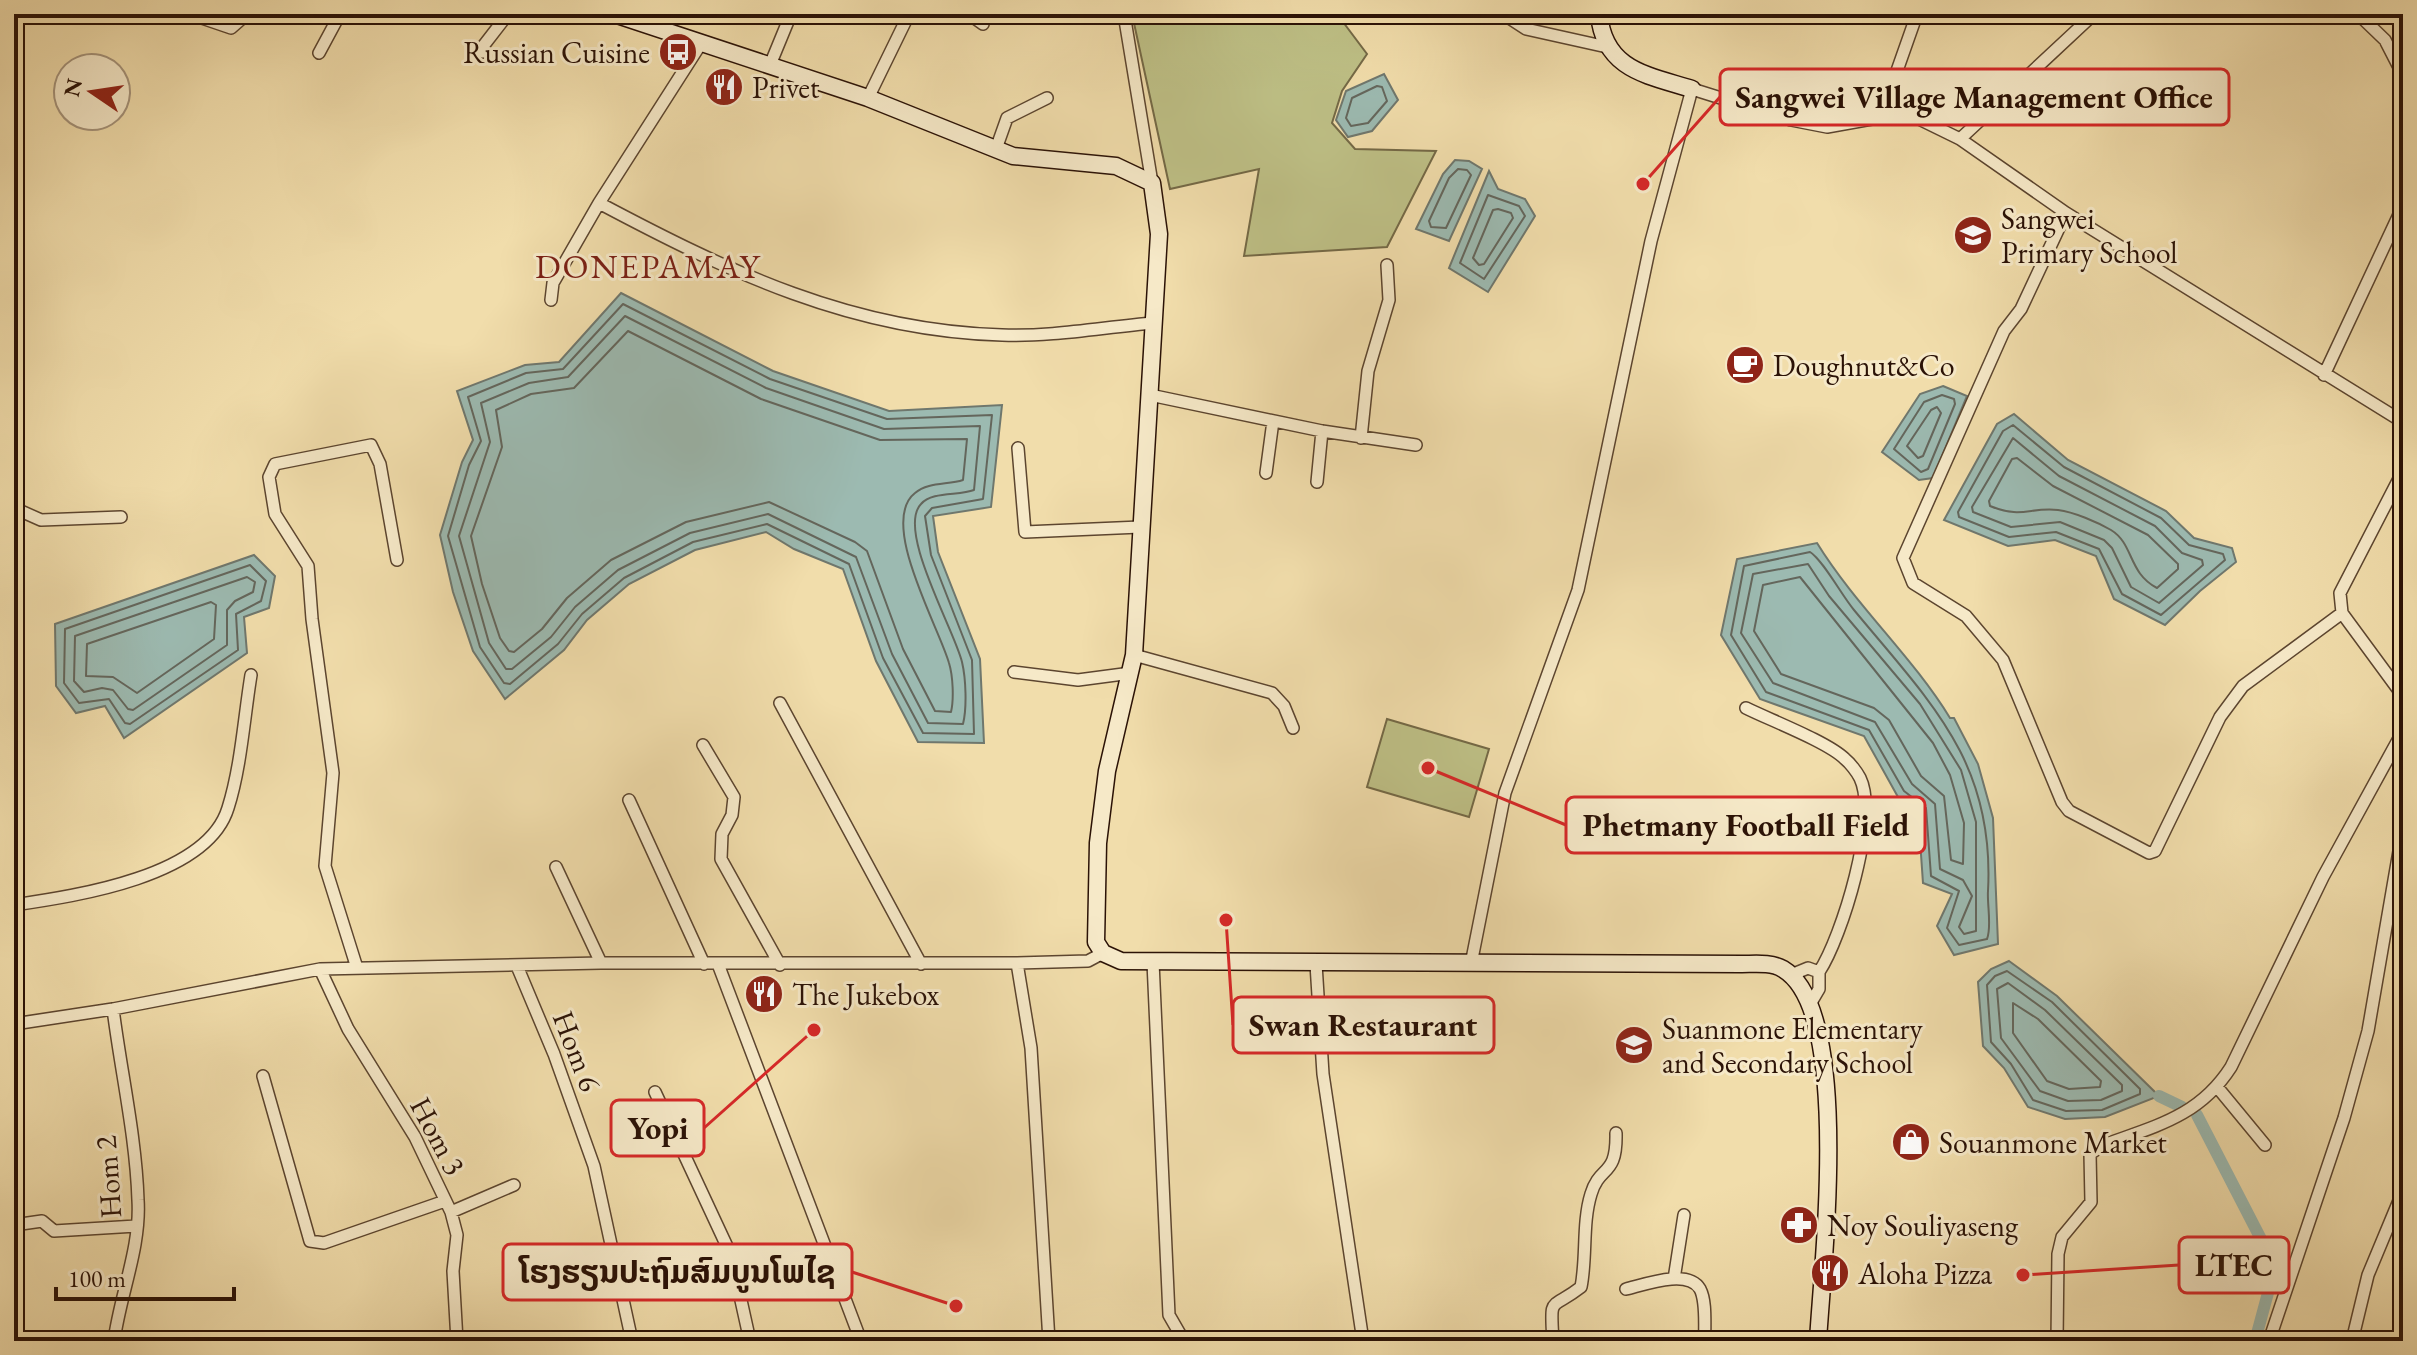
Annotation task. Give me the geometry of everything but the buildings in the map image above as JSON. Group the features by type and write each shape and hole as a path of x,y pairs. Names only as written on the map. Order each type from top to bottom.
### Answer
{"street":[{"path":"190,14 231,28 247,14"},
{"path":"319,53 340,14"},
{"path":"483,52 484,45 508,14"},
{"path":"614,14 868,98 1013,156 1116,166 1152,183"},
{"path":"770,65 791,14"},
{"path":"868,98 909,14"},
{"path":"969,14 983,24"},
{"path":"1124,14 1159,234 1134,655 1107,771 1098,843 1094,930 1103,953 1121,961 1153,962 1773,965 1791,975 1809,1006 1827,1069 1829,1112 1818,1341"},
{"path":"1503,14 1526,29 1607,47 1636,71 1812,125 1840,128 1913,116 1960,139 2066,213 2403,422"},
{"path":"1599,14 1607,47"},
{"path":"1880,119 1917,14"},
{"path":"1960,139 2094,14"},
{"path":"2358,14 2385,40 2403,75"},
{"path":"551,300 553,283 599,203 702,42"},
{"path":"1471,964 1505,793 1578,590 1651,241 1692,89"},
{"path":"996,149 1007,118 1047,98"},
{"path":"599,203 773,289 819,304 925,327 1004,335 1154,323"},
{"path":"2324,375 2402,209"},
{"path":"2066,213 2021,309 2004,331 1903,558 1913,583 1966,616 2003,660 2062,802 2078,818 2152,853 2220,717 2243,686 2342,613"},
{"path":"1361,438 1368,371 1389,300 1387,265"},
{"path":"1150,395 1322,431 1416,445"},
{"path":"1266,473 1273,421"},
{"path":"1317,482 1322,431"},
{"path":"357,968 325,866 333,773 308,566 275,514 269,477 275,464 371,445 380,464 397,560"},
{"path":"1018,448 1025,532 1140,527"},
{"path":"2403,471 2340,593 2342,613 2403,696"},
{"path":"14,508 41,520 121,517"},
{"path":"1134,655 1272,693 1284,706 1293,728"},
{"path":"1014,672 1078,680 1131,673"},
{"path":"14,905 76,896 124,882 173,863 210,839 228,808 251,675"},
{"path":"780,703 921,964"},
{"path":"1746,708 1843,756 1861,778 1865,810 1858,865 1830,955 1819,972 1819,989 1809,1006"},
{"path":"2057,1341 2058,1254 2062,1237 2071,1223 2084,1215 2091,1202 2090,1154 2101,1146 2190,1112 2218,1088 2323,877 2403,731"},
{"path":"703,745 734,797 732,815 722,834 721,859 780,965"},
{"path":"629,800 704,964"},
{"path":"2269,1341 2344,1118 2364,1045 2403,828"},
{"path":"556,867 601,963"},
{"path":"14,1024 113,1009 320,969 601,963 1017,963 1088,961 1103,953"},
{"path":"1153,962 1169,1315 1184,1341"},
{"path":"1017,963 1031,1048 1049,1341"},
{"path":"718,964 861,1341"},
{"path":"1316,964 1323,1074 1363,1341"},
{"name":"Hom 6","path":"517,966 554,1054 594,1166 632,1341"},
{"path":"1791,975 1808,968 1819,972"},
{"name":"Hom 3","path":"320,969 348,1029 415,1137 448,1206 457,1235 453,1271 457,1341"},
{"name":"Hom 2","path":"113,1009 139,1202 115,1340"},
{"path":"263,1076 310,1241 324,1243 514,1185"},
{"path":"2218,1088 2265,1145"},
{"path":"655,1092 731,1255 750,1341"},
{"path":"1553,1341 1554,1304 1558,1298 1581,1287 1590,1196 1612,1167 1616,1155 1616,1133"},
{"path":"2352,1341 2368,1275 2403,1191"},
{"path":"1674,1279 1684,1215"},
{"path":"14,1225 42,1221 54,1231 136,1226"},
{"path":"1626,1289 1674,1279 1693,1283 1700,1289 1705,1341"},
{"path":"115,1340 179,1341"}],"green space":[{"path":"1132,14 1337,14 1367,54 1342,91 1332,123 1355,149 1436,151 1387,247 1244,256 1259,169 1170,189"},
{"path":"1387,719 1489,749 1469,817 1367,787"}],"water":[{"path":"1384,74 1398,100 1372,131 1348,137 1336,120 1346,91"},
{"path":"1455,160 1469,161 1482,169 1449,241 1416,229 1443,174"},
{"path":"1489,171 1498,189 1525,199 1535,216 1488,292 1449,268"},
{"path":"621,293 773,371 889,411 1002,405 991,507 933,516 938,552 980,659 984,743 918,742 876,661 843,569 794,549 766,532 695,550 629,584 587,620 564,650 505,699 473,651 453,592 440,535 462,462 473,440 457,391 525,365 559,362"},
{"path":"1943,386 1967,396 1933,478 1919,480 1882,452 1920,394"},
{"path":"2014,414 2068,460 2166,511 2194,538 2232,548 2236,562 2165,625 2114,599 2096,556 2055,540 2008,546 1944,520 1997,424"},
{"path":"1817,543 1849,588 1919,673 1950,718 1954,718 1978,764 1993,818 1998,944 1954,955 1937,926 1952,894 1923,883 1918,811 1898,797 1864,736 1760,699 1721,635 1737,559"},
{"path":"254,555 275,576 269,608 244,617 247,653 124,738 105,706 76,713 56,686 55,624"},
{"path":"2009,961 2057,996 2159,1096 2105,1117 2065,1119 2028,1107 2004,1068 1983,1046 1978,982 1991,969"}],"waterway":[{"path":"2159,1096 2182,1107"},
{"path":"2197,1115 2263,1243 2272,1278 2255,1341"}],"place":[{"name":"Russian Cuisine","path":"678,52"},
{"name":"Privet","path":"724,87"},
{"name":"Sangwei Village Management Office","path":"1643,184"},
{"name":"Sangwei Primary School","path":"1973,235"},
{"name":"Doughnut&Co","path":"1745,365"},
{"name":"Phetmany Football Field","path":"1428,768"},
{"name":"Swan Restaurant","path":"1226,920"},
{"name":"The Jukebox","path":"764,994"},
{"name":"Yopi","path":"814,1030"},
{"name":"Suanmone Elementary and Secondary School","path":"1634,1045"},
{"name":"Souanmone Market","path":"1911,1142"},
{"name":"Noy Souliyaseng","path":"1799,1225"},
{"name":"Aloha Pizza","path":"1830,1273"},
{"name":"LTEC","path":"2023,1275"},
{"name":"ໂຮງຮຽນປະຖົມສົມບູນໂພໄຊ","path":"956,1306"}],"district":[{"name":"DONEPAMAY","path":"648,266"}]}
